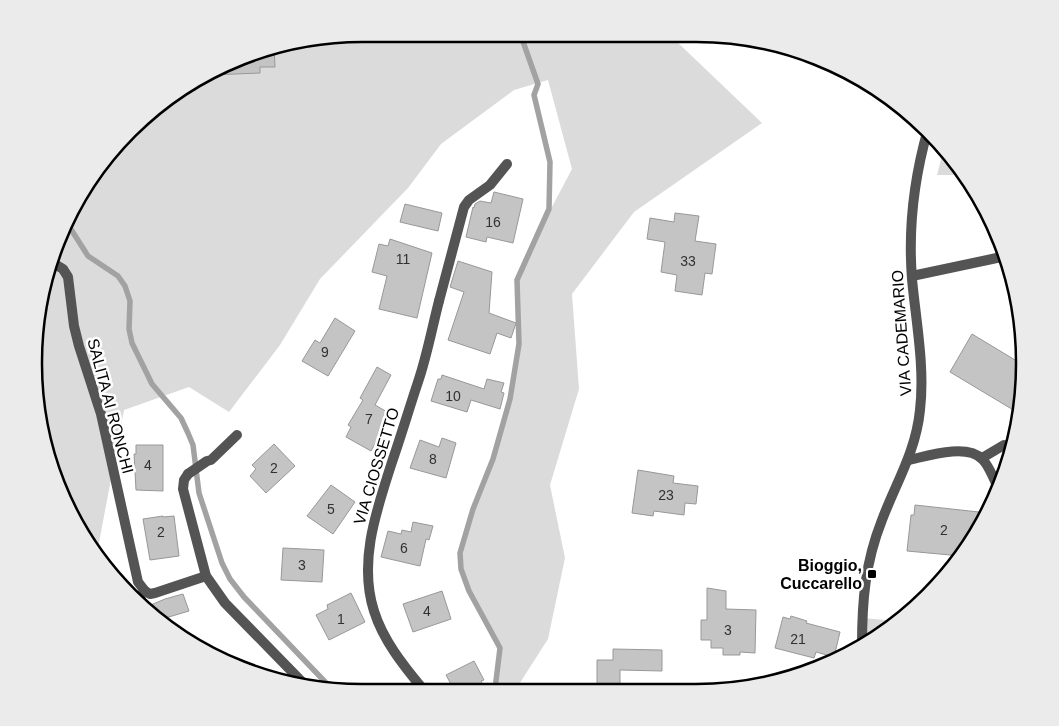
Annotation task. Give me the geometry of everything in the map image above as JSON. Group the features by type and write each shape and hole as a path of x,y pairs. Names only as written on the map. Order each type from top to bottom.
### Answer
{"street":[{"name":"VIA CADEMARIO","path":"862,637 862,610 867,567 882,519 909,460 917,433 922,390 912,276 912,224 915,181 926,139"},
{"name":"VIA CIOSSETTO","path":"419,684 394,651 380,628 370,597 369,554 371,533 420,374 464,207 469,200 490,185 507,164"},
{"path":"912,276 998,258"},
{"name":"SALITA AI RONCHI","path":"58,266 63,269 68,277 74,326 101,414 138,582 145,591"},
{"path":"237,435 209,461 188,474 184,480 183,489 206,576 225,603 297,676"},
{"path":"982,458 1004,445"},
{"path":"909,460 952,450 964,451 982,458 994,480"},
{"path":"141,595 145,591 150,594 155,593 206,576"}],"shaded area":[{"path":"677,42 762,123 634,212 572,294 579,389 550,485 565,558 548,639 519,684 496,684 500,648 469,591 461,569 460,553 473,509 493,459 510,399 519,344 517,280 527,254 572,169 548,80 514,90 441,144 408,188 320,279 280,345 229,412 189,387 124,410 99,544 85,523 67,486 53,446 45,405 42,363 43,342 53,280 67,240 85,203 109,168 136,136 168,109 203,85 240,67 280,53 342,43"},
{"path":"942,158 955,175 937,175"},
{"path":"862,618 887,620 874,629 862,637"}],"building":[{"path":"274,55 275,67 260,67 260,73 224,74"},
{"path":"494,192 523,199 513,243 487,237 486,242 466,237 473,207 480,201 491,203"},
{"path":"405,204 442,213 438,231 400,222"},
{"path":"675,213 699,216 695,241 716,244 712,274 705,273 702,295 675,291 677,275 661,272 665,242 647,239 650,218 674,222"},
{"path":"390,239 432,253 417,318 379,309 387,276 372,272 379,244 388,246"},
{"path":"458,261 492,272 489,313 516,323 511,338 497,333 490,354 448,340 464,292 450,287"},
{"path":"335,318 355,331 328,376 302,361 315,340 320,343"},
{"path":"972,334 1016,361 1013,410 950,372"},
{"path":"377,367 391,375 375,405 389,413 371,451 346,437 351,427 348,425 363,400 360,398"},
{"path":"442,375 484,389 487,379 504,383 501,392 504,393 500,409 471,400 467,412 431,401 438,379 441,379"},
{"path":"442,438 456,443 446,478 410,468 420,440 439,447"},
{"path":"274,444 295,466 266,493 250,476 256,469 252,465"},
{"path":"136,445 163,445 163,491 136,490 134,454 136,454"},
{"path":"638,470 674,476 673,483 698,486 696,504 685,503 684,515 654,511 653,516 632,513"},
{"path":"331,485 355,502 333,534 307,516"},
{"path":"915,505 979,512 952,555 907,551 911,515 914,515"},
{"path":"174,516 179,556 150,560 143,519"},
{"path":"413,522 433,526 429,540 426,539 420,566 381,557 388,531 401,534 402,530 411,532"},
{"path":"283,548 324,550 322,582 281,580"},
{"path":"707,588 726,591 726,609 756,610 755,653 740,652 740,655 723,655 723,648 711,648 711,640 701,640 701,620 707,620"},
{"path":"442,591 451,619 413,632 403,604"},
{"path":"351,593 365,622 329,640 316,615 328,609 327,605"},
{"path":"183,594 189,611 168,617 152,604"},
{"path":"791,616 807,621 806,623 840,632 835,651 827,655 816,652 814,658 775,648 783,617 790,619"},
{"path":"613,649 662,650 662,671 620,670 620,684 597,684 597,660 613,660"},
{"path":"474,661 484,680 481,681 482,684 451,684 446,675"}],"waterway":[{"path":"496,684 500,648 469,591 461,569 460,553 473,509 493,459 510,399 519,344 517,280 549,209 550,162 534,95 538,84 523,42"},
{"path":"72,230 88,256 118,276 125,286 130,301 129,329 132,343 152,384 181,418 193,445 199,493 222,563 230,579 244,597 325,681"}],"place":[{"name":"Bioggio, Cuccarello","path":"872,574"}]}
